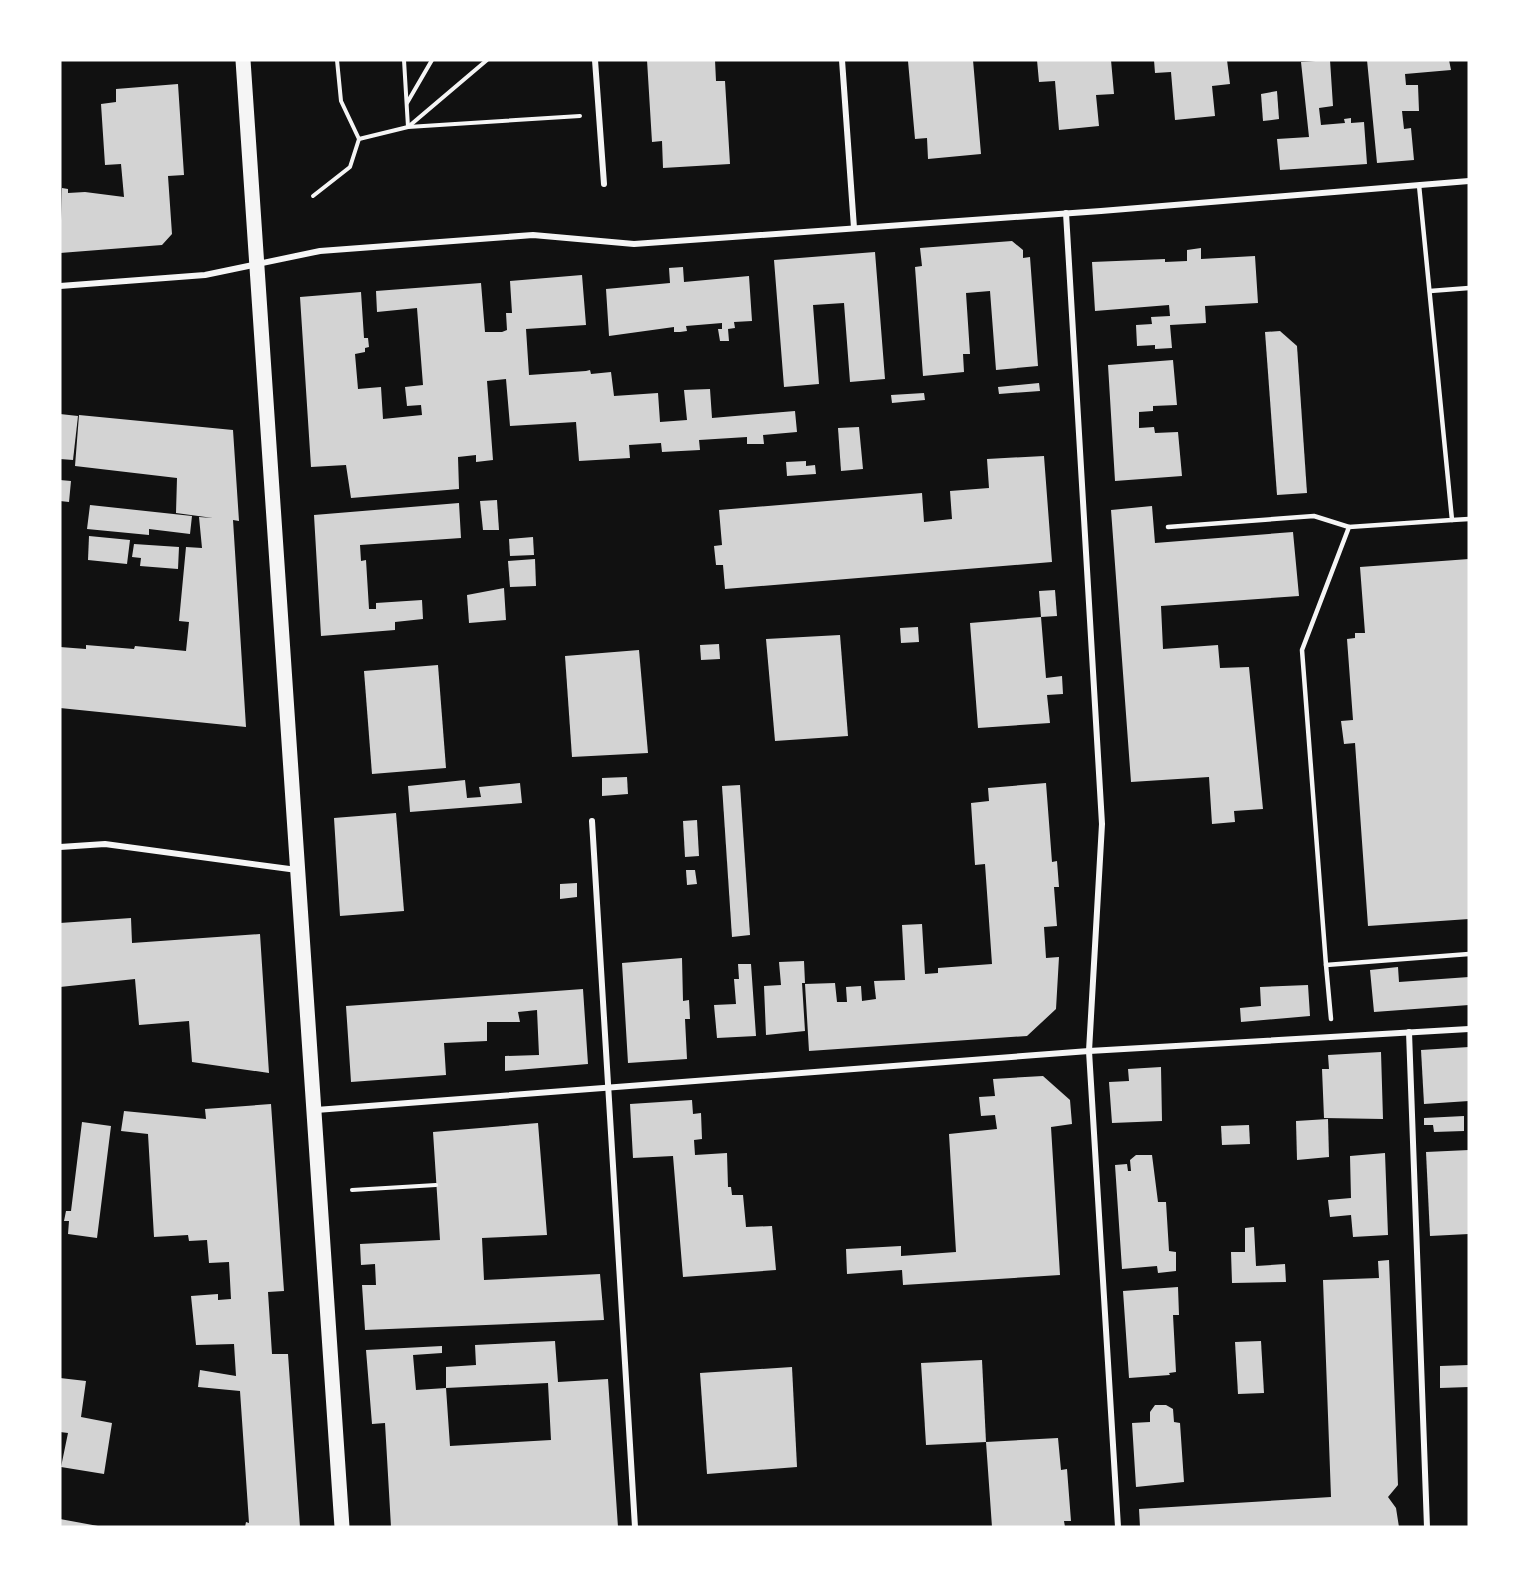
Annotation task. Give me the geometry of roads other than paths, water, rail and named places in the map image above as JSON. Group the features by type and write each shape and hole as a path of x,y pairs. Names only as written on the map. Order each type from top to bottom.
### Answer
{"main road":[{"path":"243,60 297,870 316,1110 342,1527"}],"street":[{"path":"595,60 604,184"},
{"path":"842,60 854,228"},
{"path":"60,286 205,275 320,251 533,235 605,239 634,244 1469,181"},
{"path":"1065,213 1102,824 1089,1051 1118,1527"},
{"path":"592,822 635,1527"},
{"path":"60,848 105,844 297,870"},
{"path":"316,1110 1089,1051 1469,1029"},
{"path":"1409,1032 1427,1527"}],"lane":[{"path":"1419,185 1452,520"},
{"path":"1430,291 1469,288"},
{"path":"1168,527 1314,516 1348,527 1469,519"},
{"path":"1331,1018 1302,650 1348,527"},
{"path":"1326,965 1469,954"}]}
